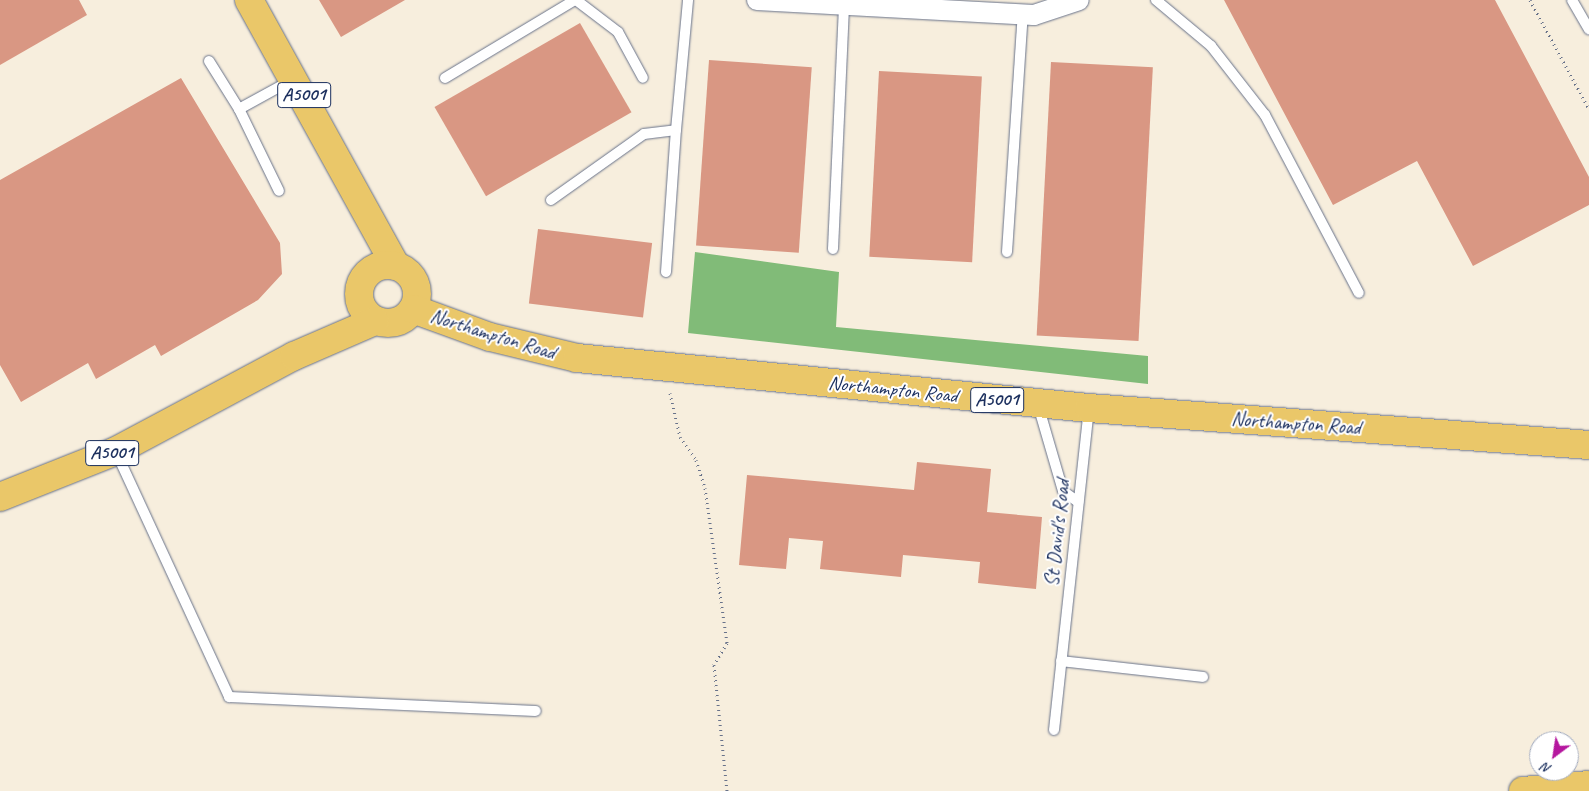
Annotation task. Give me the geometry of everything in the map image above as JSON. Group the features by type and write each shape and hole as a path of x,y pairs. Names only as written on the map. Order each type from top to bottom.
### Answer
{"main road":[{"name":"A5001","path":"249,0 295,78 353,193"},
{"path":"353,193 396,266 416,285 413,309 396,322 367,311 361,285 370,271 353,193"},
{"path":"370,271 396,266"},
{"name":"Northampton Road","path":"413,309 538,350 663,366 1038,404 1589,445"},
{"name":"A5001","path":"0,497 116,451 294,356 367,311"},
{"path":"1523,791 1589,785"}],"street":[{"path":"758,0 1022,14 1063,8 1079,0"}],"lane":[{"path":"445,78 575,0 618,32 643,78"},
{"path":"666,272 688,0"},
{"path":"1156,0 1211,46 1265,115 1359,294"},
{"path":"1572,0 1589,29"},
{"path":"833,249 844,5"},
{"path":"1007,252 1022,14"},
{"path":"209,61 239,109 279,191"},
{"path":"239,109 295,78"},
{"path":"551,200 644,134 676,130"},
{"path":"1038,404 1063,491 1078,502"},
{"name":"St David's Road","path":"1054,730 1089,408"},
{"path":"116,451 229,697 536,711"},
{"path":"1061,661 1203,677"}],"path":[{"path":"1530,0 1589,109"},
{"path":"663,366 680,437 696,460 705,488 727,643 714,665 726,791"}],"green space":[{"path":"695,252 839,272 836,327 1148,356 1148,384 688,333"}],"building":[{"path":"0,0 79,0 87,15 0,65"},
{"path":"319,0 405,0 341,37"},
{"path":"1224,0 1495,0 1589,177 1589,205 1473,266 1417,161 1333,205"},
{"path":"580,23 632,112 486,196 435,107"},
{"path":"709,60 812,67 799,253 696,246"},
{"path":"1051,62 1153,67 1139,341 1037,336"},
{"path":"879,71 982,76 972,262 869,257"},
{"path":"181,78 280,243 282,274 258,300 161,356 155,345 96,379 88,363 21,402 0,365 0,180"},
{"path":"538,229 652,243 643,317 529,303"},
{"path":"917,462 991,469 987,512 1042,517 1036,589 978,583 980,562 903,555 901,577 820,569 823,541 789,538 786,569 739,565 747,475 914,490"}]}
